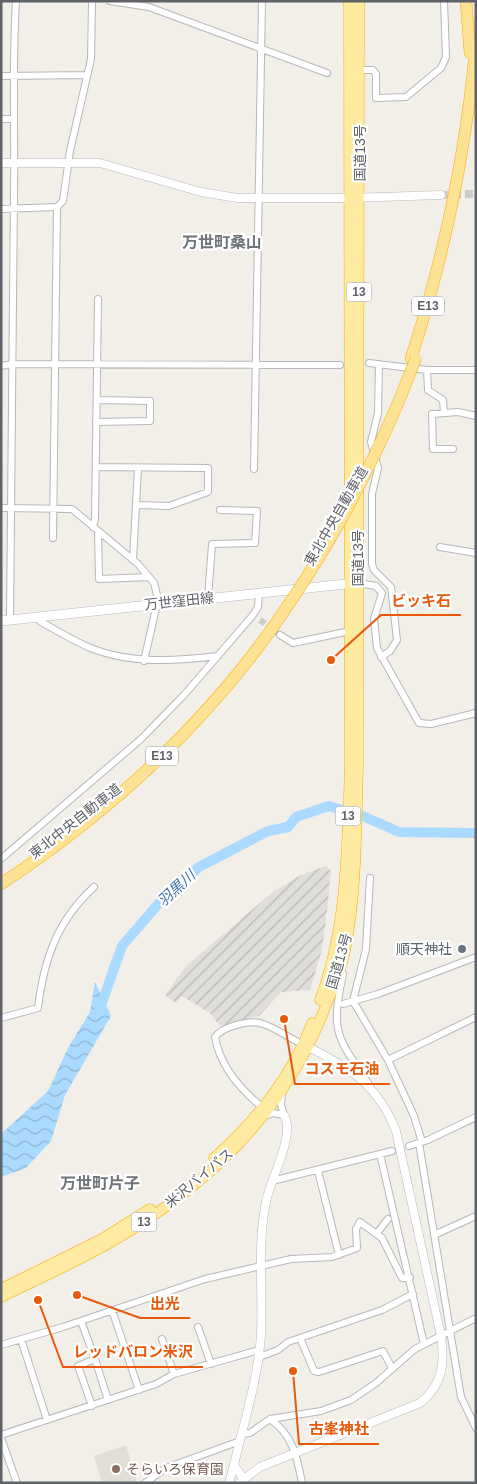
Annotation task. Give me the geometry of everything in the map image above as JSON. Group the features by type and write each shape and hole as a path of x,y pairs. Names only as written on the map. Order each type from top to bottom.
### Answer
{"highway":[{"name":"国道13号","path":"349,1 355,198"},
{"name":"国道13号","path":"305,1046 337,976 346,943 350,866 354,766 355,198 360,70 359,1"},
{"path":"466,1 470,25 472,99"},
{"name":"東北中央自動車道","path":"1,884 94,817 160,757 222,693 268,635 291,597 338,528 367,474 402,397 414,358 433,309 455,224 472,99 476,43"},
{"name":"国道13号","path":"353,583 350,631 354,766"},
{"name":"東北中央自動車道","path":"1,877 69,828 123,784 157,752 217,689 291,597"},
{"name":"国道13号","path":"305,1046 334,953 350,866"},
{"name":"米沢バイパス","path":"1,1289 102,1238 156,1205 218,1155 282,1093 305,1046"},
{"name":"米沢バイパス","path":"1,1297 104,1246 160,1211 204,1176 246,1138 305,1046"}],"main road":[{"name":"万世窪田線","path":"5,620 353,583"}],"street":[{"path":"5,620 12,364 16,1"},
{"path":"53,538 57,207 62,201 68,162 92,49 92,1"},
{"path":"110,1 149,7 327,73"},
{"path":"254,469 262,1"},
{"path":"360,70 373,70 376,74 376,98 406,97 414,91 441,68 446,58 444,1"},
{"path":"1,76 87,75"},
{"path":"1,119 14,119"},
{"path":"1,163 100,163 118,166 213,195 259,198 355,198 441,195"},
{"path":"1,209 57,207"},
{"path":"98,300 95,528 99,579 149,577"},
{"path":"1,366 12,364 340,364"},
{"path":"369,364 427,370 476,370"},
{"path":"379,364 378,413 371,442 378,468 372,494 371,552 374,570 391,587 396,640 390,651 381,657"},
{"path":"427,370 428,390 442,400 444,413"},
{"path":"96,422 150,421 150,401 98,400"},
{"path":"453,449 433,448 432,414 458,412 476,416"},
{"path":"96,467 208,468 208,492 169,506 137,505"},
{"path":"133,560 138,468"},
{"path":"1,508 72,509 133,560 149,577 154,583 158,603 144,660"},
{"path":"208,598 212,544 255,542 257,511 220,510"},
{"path":"440,547 476,553"},
{"path":"353,583 376,586 382,593 374,619 373,630 376,648 398,683 414,718 419,723 431,724 476,713"},
{"path":"1,859 141,739 218,656 253,615 258,607 259,592"},
{"path":"253,615 260,620"},
{"path":"37,617 41,622 92,649 121,657 144,660 218,656"},
{"path":"280,635 293,643 350,631"},
{"path":"370,878 366,949 354,1001 388,1060 414,1116 421,1143 461,1397 476,1428"},
{"path":"1,1018 38,1008 48,954 65,922 94,887"},
{"path":"234,1465 241,1480 260,1467 413,1407 434,1390 442,1374 444,1355 441,1336 396,1131 386,1108 346,1052 336,1025 335,1009 346,959 346,943"},
{"path":"343,1004 476,957"},
{"path":"388,1060 476,1017"},
{"path":"284,1115 264,1112 232,1077 216,1046 215,1037 218,1033 234,1026 257,1022 349,1070 372,1088"},
{"path":"229,1483 259,1354 264,1213 272,1181 288,1138 288,1124 284,1115 282,1093"},
{"path":"409,1146 421,1143 476,1117"},
{"path":"272,1181 392,1151"},
{"path":"380,1154 410,1276 424,1344"},
{"path":"318,1171 339,1255"},
{"path":"434,1235 476,1216"},
{"path":"377,1234 388,1219"},
{"path":"1,1345 81,1321 205,1279 291,1259 339,1255 357,1248 356,1229 360,1222 382,1238 402,1278 410,1276"},
{"path":"391,1256 404,1252"},
{"path":"17,1483 1,1436 156,1384 174,1374 278,1350 288,1342 382,1310 414,1294"},
{"path":"112,1310 139,1390"},
{"path":"145,1483 166,1468 250,1433 270,1420 322,1411 342,1404 376,1383 392,1368 424,1344 476,1318"},
{"path":"81,1321 108,1400"},
{"path":"198,1327 211,1364"},
{"path":"300,1338 314,1371 319,1372 383,1351 392,1368"},
{"path":"21,1339 47,1420"},
{"path":"162,1339 174,1374"},
{"path":"92,1406 78,1366 95,1359"},
{"path":"270,1420 284,1431 296,1452 302,1483"}],"shaded area":[{"path":"326,866 331,871 322,950 310,990 281,992 259,1016 220,1026 211,1014 182,996 176,1003 165,995 186,966 273,892 301,875"},
{"name":"そらいろ保育園","path":"126,1445 137,1483 102,1483 94,1456"}],"water":[{"path":"95,982 111,1016 65,1095 51,1141 26,1168 1,1177 1,1134 48,1091 68,1048 90,1012"}],"waterway":[{"name":"羽黒川","path":"99,1011 122,946 160,902 199,867 268,831 288,827 296,817 329,806 365,817 399,832 476,833"}],"tunnel":[{"path":"441,195 476,194"},
{"path":"260,620 280,635"}],"place":[{"name":"ビッキ石","path":"331,660"},
{"name":"順天神社","path":"462,949"},
{"name":"コスモ石油","path":"284,1019"},
{"name":"出光","path":"77,1295"},
{"name":"レッドバロン米沢","path":"38,1300"},
{"name":"古峯神社","path":"293,1371"},
{"name":"そらいろ保育園","path":"116,1469"}],"district":[{"name":"万世町桑山","path":"222,242"},
{"name":"万世町片子","path":"100,1183"}]}
